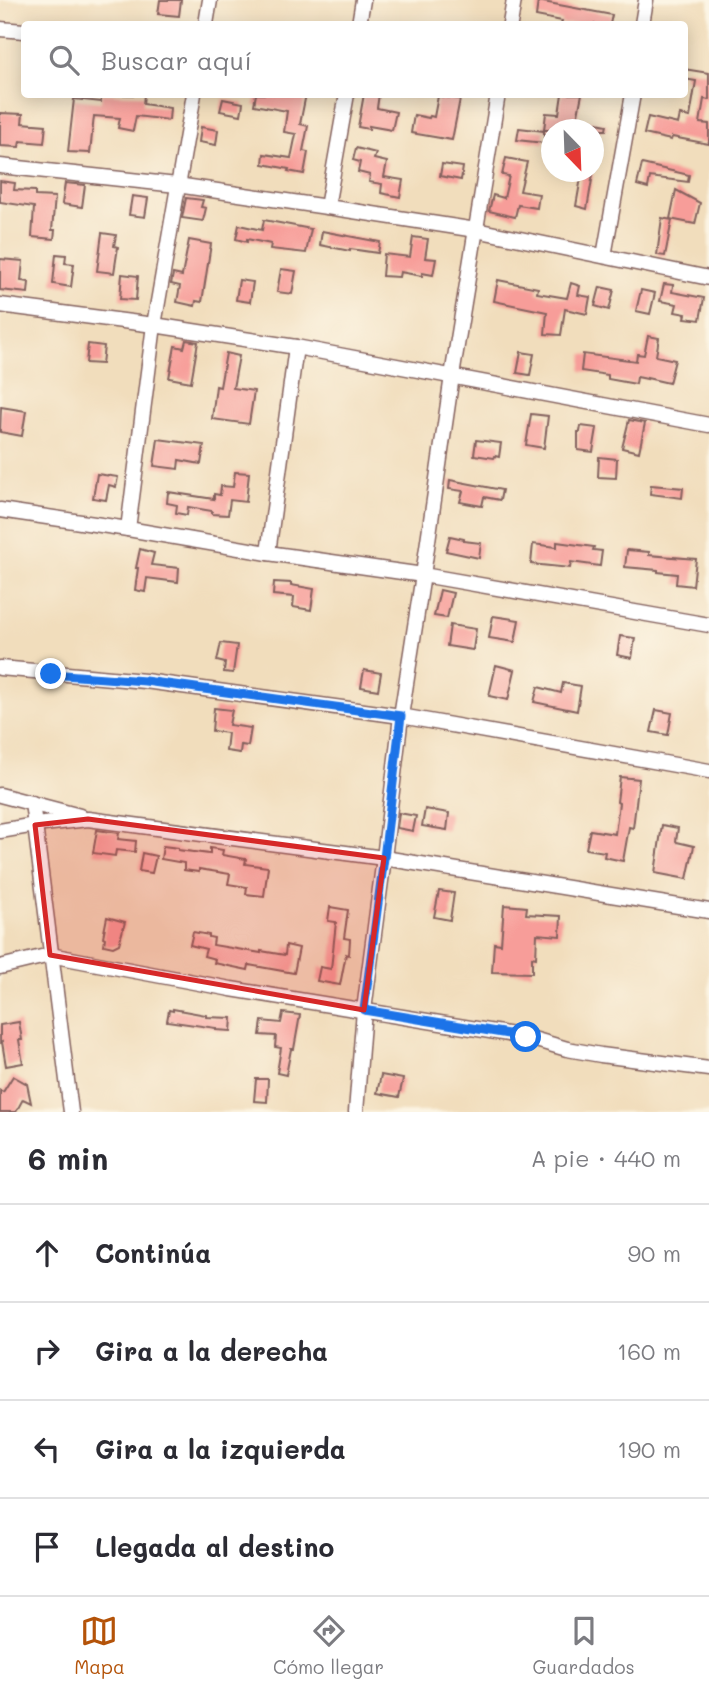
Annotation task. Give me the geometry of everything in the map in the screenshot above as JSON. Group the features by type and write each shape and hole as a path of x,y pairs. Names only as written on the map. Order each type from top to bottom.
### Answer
{"street":[{"path":"206,21 210,0"},
{"path":"360,21 363,0"},
{"path":"510,21 514,0"},
{"path":"642,21 646,0"},
{"path":"0,29 21,31"},
{"path":"128,529 154,325 193,98"},
{"path":"327,207 346,98"},
{"path":"356,1112 364,1010 401,716 497,98"},
{"path":"604,256 632,98"},
{"path":"0,166 177,184 475,230 709,278"},
{"path":"0,305 296,347 709,425"},
{"path":"268,552 296,347"},
{"path":"0,510 423,575 709,625"},
{"path":"0,668 145,681 401,716 709,771"},
{"path":"0,795 89,819 384,858 709,912"},
{"path":"32,803 71,1112"},
{"path":"0,831 89,819"},
{"path":"0,967 50,955 231,989 526,1037 601,1055 709,1069"}],"highlighted area":[{"path":"88,819 384,858 364,1010 50,955 35,825"}],"building":[{"path":"160,0 181,0 179,16 158,14"},
{"path":"538,1 612,15 611,21 562,21 536,16"},
{"path":"688,70 709,73 709,100 704,99 700,123 709,124 709,144 644,134 648,117 678,124 680,115 690,117 696,81 688,80"},
{"path":"101,98 144,98 143,104 170,108 169,120 136,116 133,131 118,128 120,118 94,116 90,153 68,152 74,99 101,102"},
{"path":"255,98 305,98 300,124 308,126 303,151 308,152 304,174 263,164 264,154 291,158 296,134 284,132 287,111 254,105"},
{"path":"363,98 378,98 377,108 396,112 392,130 358,127"},
{"path":"438,98 460,99 452,140 411,133 414,115 434,117"},
{"path":"561,98 581,98 577,119 545,119 546,113 559,114"},
{"path":"223,99 243,103 241,115 220,111"},
{"path":"0,113 23,114 22,123 46,125 44,143 20,141 19,147 0,146"},
{"path":"201,127 218,130 216,145 199,142"},
{"path":"519,128 541,131 541,143 517,140"},
{"path":"356,148 376,153 374,159 387,162 384,177 403,180 400,197 381,193 382,184 369,182 370,175 358,172 360,162 353,160"},
{"path":"506,158 527,162 520,191 539,194 537,208 518,205 515,217 489,211 493,195 504,198 509,176 502,175"},
{"path":"442,164 463,167 461,180 440,176"},
{"path":"642,164 689,175 688,182 650,177 648,188 637,185"},
{"path":"0,181 15,183 14,190 35,191 35,196 55,197 52,230 55,230 54,239 32,237 34,207 0,202"},
{"path":"580,182 592,182 587,209 576,206"},
{"path":"65,183 85,185 82,207 62,204"},
{"path":"676,190 700,203 695,224 670,219"},
{"path":"132,196 148,198 145,217 129,215"},
{"path":"186,198 203,200 201,207 206,208 203,221 182,218"},
{"path":"662,218 672,220 665,256 657,255"},
{"path":"264,220 311,229 306,253 270,249 271,244 236,239 239,225 262,230"},
{"path":"322,231 380,242 378,253 320,245"},
{"path":"102,233 116,235 114,246 118,247 114,273 97,271"},
{"path":"413,237 428,239 425,258 436,259 433,275 400,272 399,277 382,276 384,254 410,257"},
{"path":"189,240 211,244 202,302 196,301 195,306 177,302 180,286 171,284 173,274 182,276"},
{"path":"56,254 66,255 65,263 74,264 71,287 53,284"},
{"path":"0,259 23,261 21,281 29,282 28,293 0,290"},
{"path":"281,269 296,271 292,294 277,292"},
{"path":"122,274 138,276 136,300 120,299"},
{"path":"239,280 253,282 250,302 236,300"},
{"path":"498,280 538,288 537,293 567,298 571,283 580,286 578,295 590,297 587,314 565,309 561,335 545,334 547,312 494,301"},
{"path":"664,284 673,285 672,292 704,298 700,320 685,318 686,314 675,312 677,304 660,301"},
{"path":"600,287 614,290 609,310 595,306"},
{"path":"641,290 655,293 650,314 636,311"},
{"path":"648,336 659,338 656,356 675,360 669,383 637,377 636,384 608,379 608,375 581,371 583,354 636,361 637,354 644,355"},
{"path":"186,340 198,342 191,382 169,378 175,346 184,348"},
{"path":"88,344 104,346 102,364 86,363"},
{"path":"521,352 534,354 530,375 517,373"},
{"path":"226,353 239,356 233,388 254,391 249,424 212,419 216,386 220,387"},
{"path":"1,407 26,411 22,436 0,432"},
{"path":"531,414 548,416 544,448 526,445"},
{"path":"629,420 645,423 639,452 622,448"},
{"path":"581,426 597,428 593,452 578,450 578,432"},
{"path":"158,439 204,445 201,464 179,460 178,469 154,466"},
{"path":"476,440 501,443 499,457 474,455"},
{"path":"599,457 617,459 616,478 598,477"},
{"path":"235,472 249,473 246,502 230,500 228,515 212,514 212,511 188,507 187,515 176,513 177,505 167,503 168,492 214,499 214,494 220,495 221,486 233,487"},
{"path":"97,474 118,477 116,487 109,485 106,500 93,498"},
{"path":"450,480 502,490 500,500 484,497 482,506 460,502 463,491 449,489"},
{"path":"651,485 683,488 682,498 650,494"},
{"path":"450,536 481,543 479,558 446,551"},
{"path":"557,542 594,547 593,550 602,551 600,566 571,562 570,568 531,564 533,544 557,547"},
{"path":"140,549 154,553 151,565 179,568 178,582 147,578 145,592 135,590"},
{"path":"627,550 649,552 649,555 696,559 693,586 676,584 677,574 625,567"},
{"path":"274,582 314,589 311,610 293,607 294,597 273,595"},
{"path":"440,590 453,593 447,618 434,616"},
{"path":"493,616 519,620 515,642 489,638"},
{"path":"450,625 476,629 473,650 447,646"},
{"path":"620,636 635,638 632,658 617,655"},
{"path":"221,643 237,645 233,673 224,672 225,663 217,661"},
{"path":"496,665 515,670 508,700 489,696"},
{"path":"364,670 381,673 378,690 361,687"},
{"path":"563,683 581,686 577,711 534,702 538,687 561,693"},
{"path":"214,708 232,710 229,725 251,728 248,746 241,745 240,753 226,751 228,733 212,731"},
{"path":"656,710 672,713 668,735 651,732"},
{"path":"620,777 639,779 633,828 629,827 623,861 604,857 605,852 586,849 590,830 615,834"},
{"path":"425,809 449,813 447,830 422,826"},
{"path":"399,813 416,816 413,831 397,828"},
{"path":"662,825 678,828 676,841 694,846 687,879 655,873"},
{"path":"97,830 119,833 118,839 136,841 135,852 116,850 115,856 93,853"},
{"path":"163,846 210,854 210,848 223,850 222,855 246,859 245,864 268,867 264,896 246,894 247,887 228,884 230,874 199,869 199,872 184,870 184,863 161,859"},
{"path":"142,853 156,856 152,873 139,871"},
{"path":"439,891 454,893 450,920 434,917"},
{"path":"504,905 527,907 526,914 561,916 560,936 537,934 532,973 492,972 494,943 501,944"},
{"path":"330,907 348,910 344,938 350,939 349,955 346,954 340,985 317,981 320,967 331,969 336,922 328,921"},
{"path":"107,917 125,922 119,944 113,947 104,945"},
{"path":"193,932 214,938 213,945 261,953 285,955 286,945 299,948 294,973 249,965 248,970 214,963 215,959 204,956 206,949 190,945"},
{"path":"169,1010 206,1017 232,1018 231,1031 167,1021"},
{"path":"283,1013 300,1015 286,1075 277,1073 281,1048 275,1047 276,1036 260,1035 262,1021 281,1023"},
{"path":"19,1022 23,1063 6,1066 2,1042 0,1043 0,1025"},
{"path":"381,1075 403,1079 399,1097 377,1093"},
{"path":"13,1076 27,1084 31,1103 23,1099 16,1112 0,1112 0,1090 3,1092"},
{"path":"256,1079 268,1079 267,1102 254,1101"}],"route":[{"path":"51,674 145,681 401,716 364,1010 526,1037"}]}
